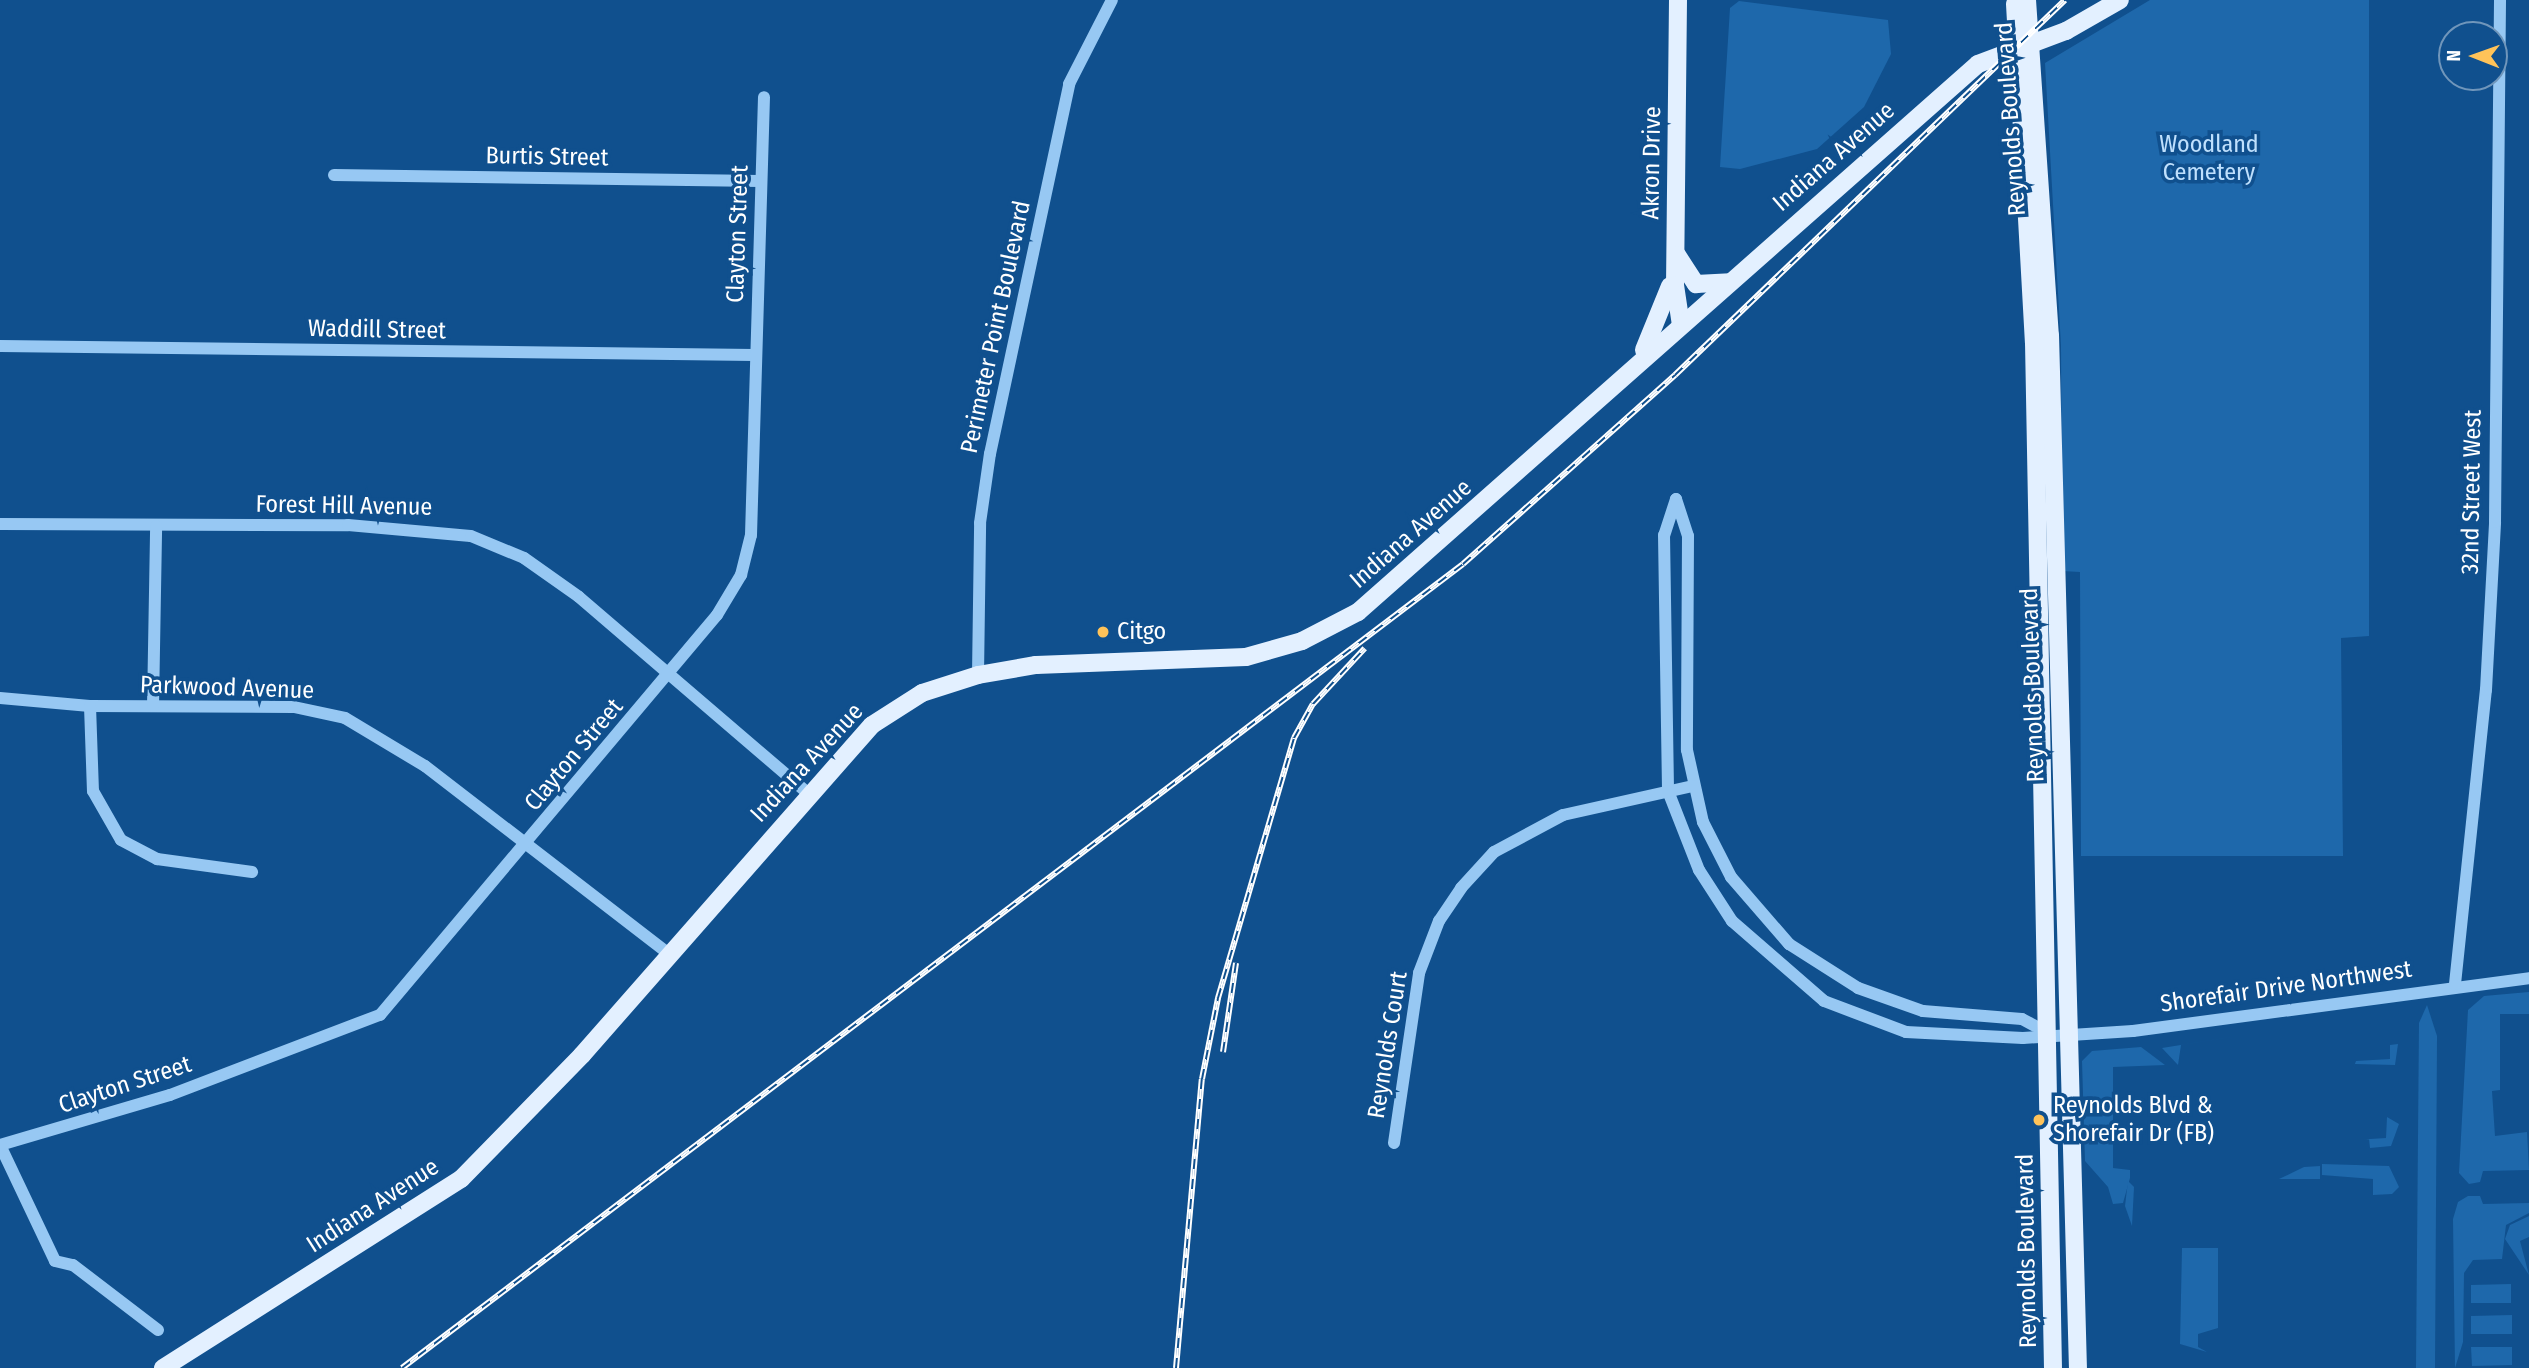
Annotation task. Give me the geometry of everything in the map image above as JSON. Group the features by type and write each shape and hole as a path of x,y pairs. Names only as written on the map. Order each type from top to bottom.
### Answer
{"main road":[{"name":"Akron Drive","path":"1678,0 1675,259 1681,326"},
{"name":"Reynolds Boulevard","path":"2015,0 2025,44 2050,335 2078,1368"},
{"name":"Reynolds Boulevard","path":"2027,0 2025,44 2034,342 2053,1368"},
{"name":"Indiana Avenue","path":"163,1368 461,1179 669,954 808,793 872,725 922,693 978,675 1036,665 1219,660 1302,641 1358,612 1409,573 1730,282 1978,64 2120,0"},
{"path":"1675,259 1696,284 1730,282"},
{"path":"1624,377 1657,331 1675,259"}],"street":[{"name":"Perimeter Point Boulevard","path":"978,675 980,523 990,454 1069,84 1112,0"},
{"name":"32nd Street West","path":"2455,984 2486,690 2495,522 2500,0"},
{"name":"Clayton Street","path":"0,1145 170,1095 380,1015 668,676 734,589 748,555 764,97"},
{"name":"Burtis Street","path":"334,175 760,181"},
{"name":"Waddill Street","path":"0,346 754,355"},
{"name":"Shorefair Drive Northwest","path":"2048,1032 2022,1019 1923,1011 1826,971 1789,944 1731,877 1693,786 1685,696 1688,536 1676,499 1664,535 1668,792 1699,870 1732,920 1824,1001 1906,1032 2023,1038 2048,1032 2071,1034 2133,1031 2455,984 2529,978"},
{"name":"Forest Hill Avenue","path":"0,524 415,526 471,536 546,572 808,793"},
{"path":"153,706 156,526"},
{"name":"Parkwood Avenue","path":"0,698 90,706 294,708 345,718 387,739 669,954"},
{"path":"90,706 93,791 121,840 157,859 252,872"},
{"name":"Reynolds Court","path":"1394,1143 1419,974 1439,921 1461,888 1494,852 1534,828 1563,815 1693,786"},
{"path":"0,1145 55,1261 73,1265 158,1330"}],"green space":[{"name":"Woodland Cemetery","path":"2150,0 2369,0 2369,636 2341,638 2343,856 2081,856 2080,572 2062,571 2061,346 2045,63"},
{"path":"1739,1 1888,20 1891,54 1864,107 1817,149 1740,169 1720,167 1730,8"},
{"path":"2529,992 2529,1014 2500,1014 2500,1090 2492,1091 2495,1136 2527,1132 2529,1170 2483,1171 2480,1182 2469,1184 2459,1173 2468,1010 2484,996"},
{"path":"2427,1005 2437,1036 2435,1368 2416,1368 2419,1023"},
{"path":"2311,1024 2181,1045 2178,1065 2162,1048"},
{"path":"2398,1044 2395,1065 2355,1064 2352,1072 2356,1061 2390,1059 2390,1045"},
{"path":"2141,1047 2165,1065 2113,1067 2113,1168 2130,1170 2130,1178 2123,1203 2113,1204 2108,1187 2085,1161 2082,1061 2092,1051"},
{"path":"2387,1117 2399,1124 2391,1146 2370,1148 2369,1139 2386,1138"},
{"path":"2322,1164 2389,1166 2399,1187 2392,1194 2373,1195 2373,1179 2322,1175"},
{"path":"2320,1166 2320,1179 2279,1179 2304,1167"},
{"path":"2128,1181 2134,1187 2132,1226 2125,1206"},
{"path":"2468,1196 2480,1196 2483,1204 2529,1203 2529,1213 2506,1225 2502,1259 2473,1260 2464,1273 2463,1342 2455,1368 2453,1219 2458,1202"},
{"path":"2529,1216 2529,1237 2520,1241 2529,1275 2505,1239 2510,1225"},
{"path":"2182,1248 2218,1248 2218,1328 2198,1334 2198,1347 2207,1352 2180,1344"},
{"path":"2511,1284 2511,1303 2471,1303 2471,1285"},
{"path":"2512,1315 2512,1334 2471,1334 2471,1316"},
{"path":"2471,1347 2512,1347 2512,1365 2472,1366"}],"railway":[{"path":"402,1368 1463,564 1675,375 2065,0"},
{"path":"1176,1368 1202,1079 1218,998 1294,738 1313,704 1365,648"},
{"path":"1223,1052 1236,963"}],"place":[{"name":"Citgo","path":"1103,632"},
{"name":"Reynolds Blvd & Shorefair Dr (FB)","path":"2039,1120"}]}
